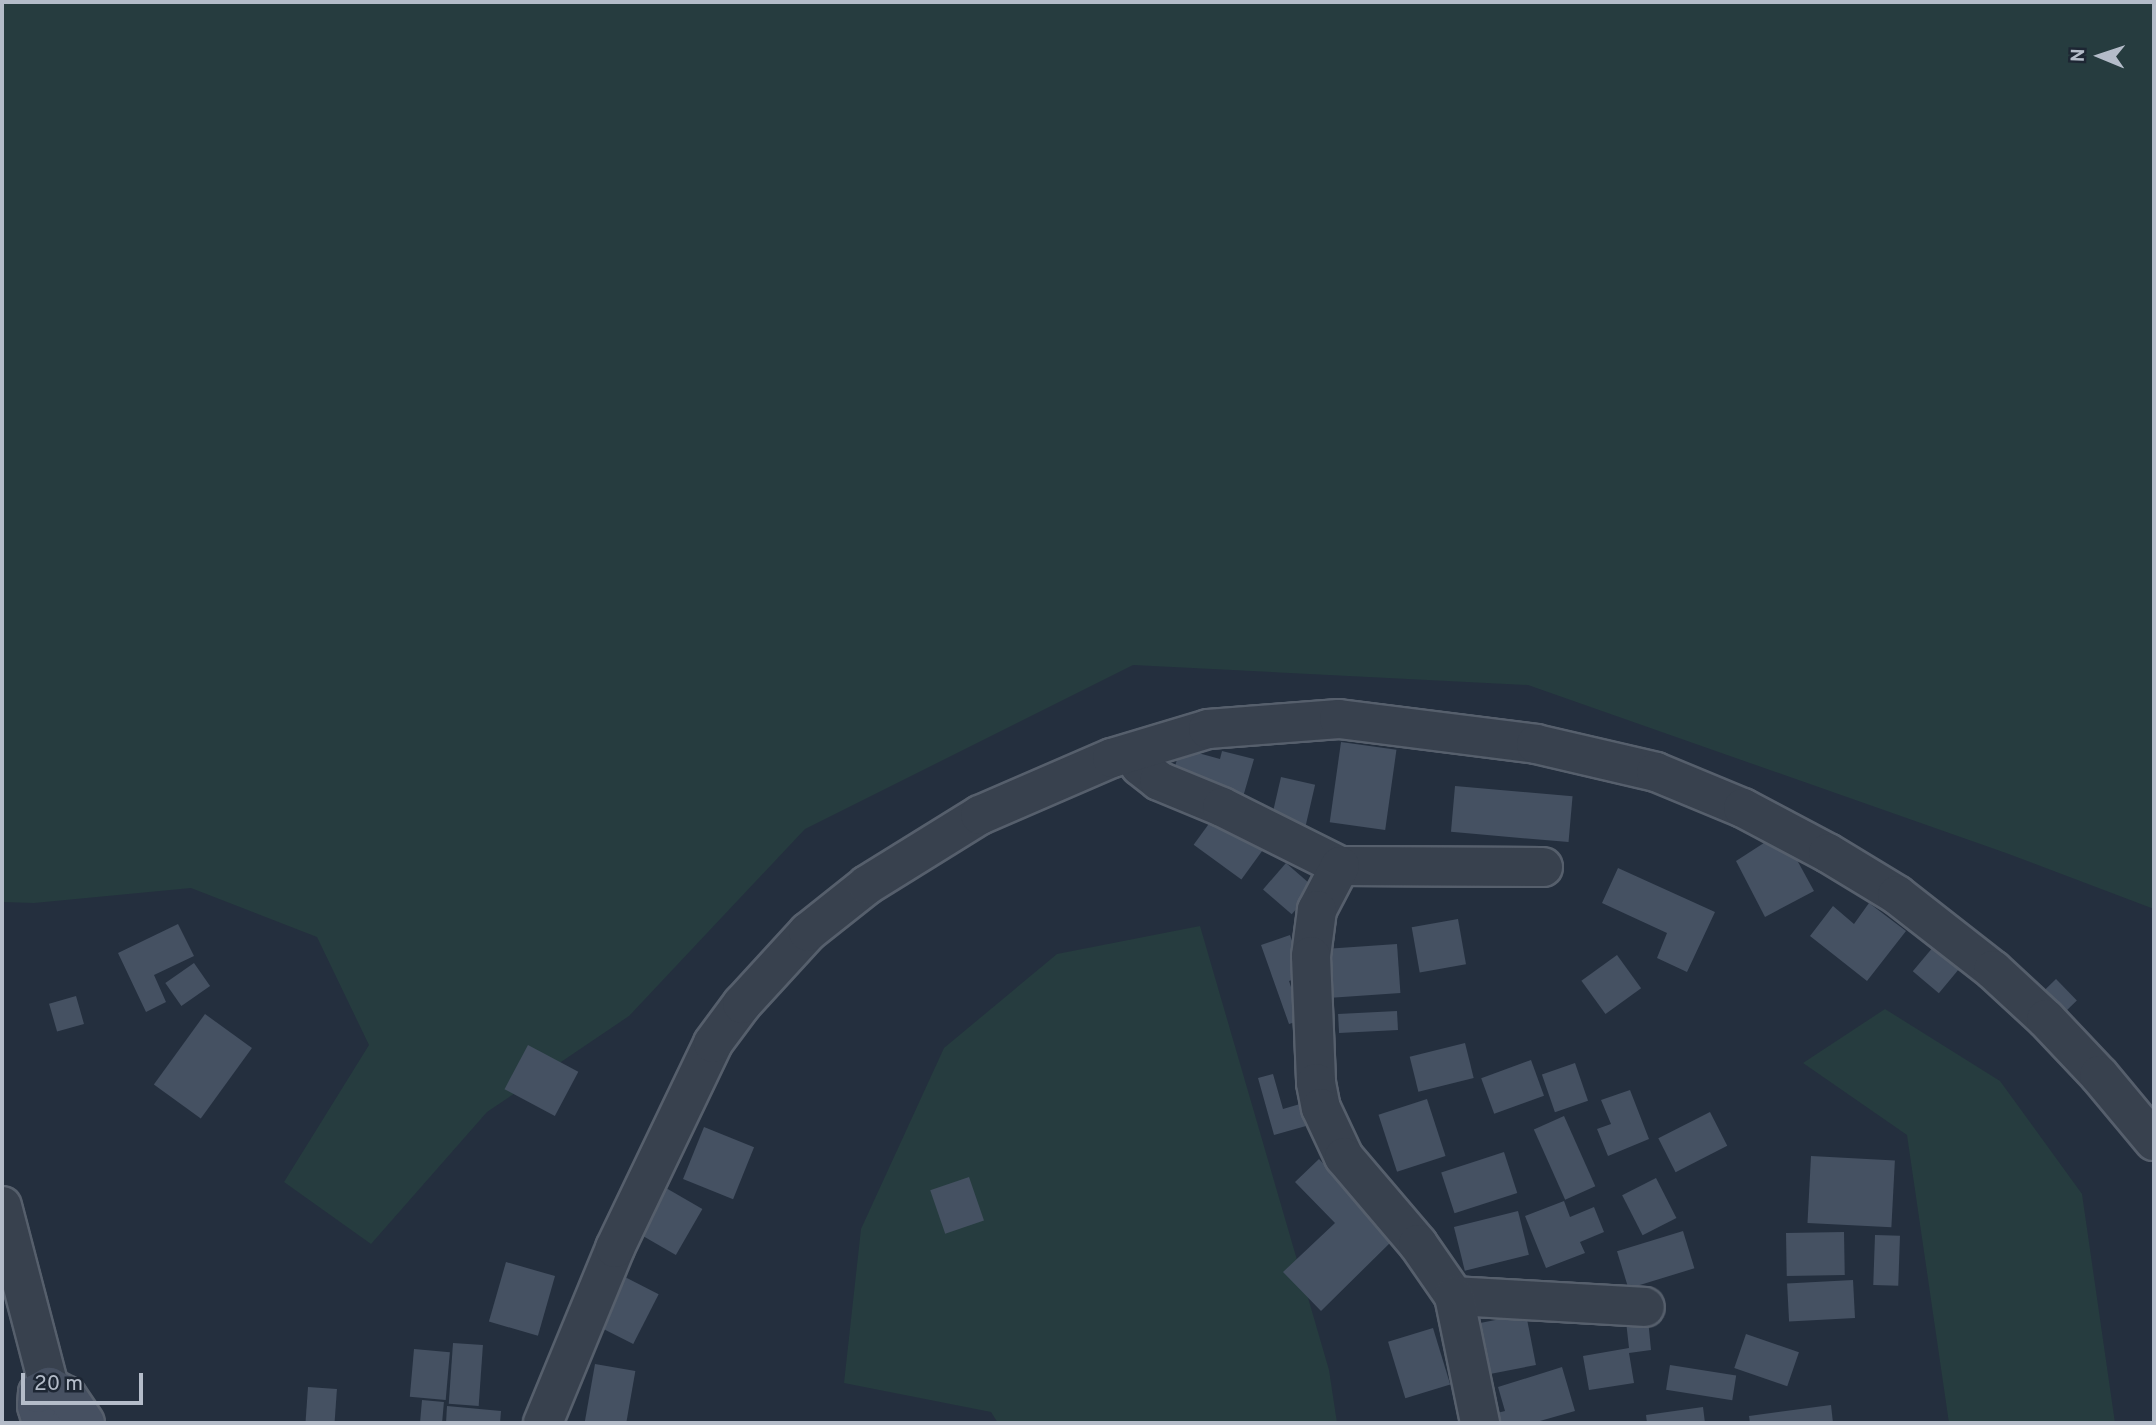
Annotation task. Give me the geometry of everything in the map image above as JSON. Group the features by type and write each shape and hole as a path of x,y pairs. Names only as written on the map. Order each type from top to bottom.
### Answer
{"main road":[{"path":"46,1405 67,1396 85,1423"}],"street":[{"path":"543,1423 615,1248 713,1044 742,1004 808,932 877,878 980,815 1123,756 1208,729 1339,719 1536,744 1656,772 1744,808 1828,852 1897,895 1993,970 2055,1028 2154,1141"},
{"path":"1123,756 1159,780 1222,807 1340,866 1543,867"},
{"path":"1340,866 1317,910 1312,930 1316,1070 1321,1108 1345,1157 1418,1244 1454,1296 1480,1423"},
{"path":"2,1206 46,1405"},
{"path":"1454,1296 1645,1307"}],"green space":[{"path":"2,2 2154,2 2154,909 2006,853 1528,685 1133,665 805,829 629,1016 487,1112 371,1244 284,1182 369,1045 317,937 191,888 34,903 2,902"},
{"path":"1200,926 1329,1370 1337,1423 998,1423 991,1412 844,1383 861,1229 944,1048 1057,954"},
{"path":"1885,1009 2000,1081 2082,1194 2115,1423 1949,1423 1907,1135 1803,1063"}],"building":[{"path":"1341,742 1396,750 1385,830 1330,822"},
{"path":"1180,748 1220,759 1222,751 1254,759 1243,797 1172,778"},
{"path":"1281,777 1315,785 1305,827 1271,819"},
{"path":"1455,786 1573,796 1569,842 1451,832"},
{"path":"1216,814 1264,849 1241,879 1194,845"},
{"path":"1767,841 1797,860 1814,891 1765,917 1736,861"},
{"path":"1286,863 1315,888 1292,914 1263,889"},
{"path":"1618,868 1715,912 1687,972 1657,958 1667,933 1602,903"},
{"path":"1869,903 1906,931 1867,981 1810,936 1833,906 1854,924"},
{"path":"1458,919 1466,964 1420,972 1412,927"},
{"path":"178,924 194,956 154,975 166,1002 146,1012 118,953"},
{"path":"1290,935 1304,976 1289,981 1302,1020 1289,1024 1261,945"},
{"path":"1397,944 1400,993 1332,998 1328,949"},
{"path":"1934,946 1960,968 1939,993 1913,971"},
{"path":"1617,955 1641,988 1606,1014 1581,981"},
{"path":"194,963 210,986 181,1006 165,983"},
{"path":"2056,979 2077,1001 2062,1014 2042,993"},
{"path":"76,996 84,1024 57,1032 49,1004"},
{"path":"1397,1011 1398,1030 1339,1033 1338,1014"},
{"path":"205,1014 252,1048 201,1118 154,1084"},
{"path":"1465,1043 1474,1078 1418,1092 1410,1057"},
{"path":"528,1045 578,1072 555,1116 505,1089"},
{"path":"1531,1060 1544,1096 1494,1114 1481,1078"},
{"path":"1575,1063 1588,1101 1555,1112 1542,1074"},
{"path":"1273,1074 1283,1109 1300,1104 1306,1126 1274,1135 1258,1078"},
{"path":"1630,1090 1649,1139 1608,1156 1597,1129 1611,1124 1601,1100"},
{"path":"1427,1099 1446,1156 1397,1172 1378,1115"},
{"path":"1710,1112 1727,1146 1676,1172 1658,1138"},
{"path":"1564,1116 1595,1186 1565,1200 1534,1129"},
{"path":"704,1127 754,1147 733,1199 683,1179"},
{"path":"1504,1152 1517,1193 1455,1213 1441,1172"},
{"path":"1811,1156 1895,1160 1891,1227 1807,1223"},
{"path":"1319,1159 1395,1238 1321,1311 1283,1272 1335,1223 1295,1182"},
{"path":"969,1177 984,1220 945,1234 930,1190"},
{"path":"1656,1178 1676,1218 1643,1235 1622,1195"},
{"path":"666,1188 702,1209 676,1255 640,1234"},
{"path":"1564,1201 1570,1217 1594,1207 1604,1232 1580,1242 1585,1253 1546,1268 1525,1216"},
{"path":"1518,1211 1529,1255 1465,1271 1454,1227"},
{"path":"1683,1231 1694,1268 1628,1288 1617,1251"},
{"path":"1844,1232 1845,1275 1787,1276 1786,1233"},
{"path":"1875,1235 1900,1236 1898,1286 1873,1285"},
{"path":"506,1262 555,1276 538,1336 489,1322"},
{"path":"623,1276 659,1294 633,1344 598,1326"},
{"path":"1853,1280 1855,1318 1789,1321 1787,1283"},
{"path":"1526,1314 1536,1365 1485,1375 1475,1324"},
{"path":"1648,1319 1651,1350 1629,1353 1634,1383 1589,1390 1583,1356 1629,1348 1626,1321"},
{"path":"1433,1328 1450,1384 1405,1398 1388,1342"},
{"path":"1746,1334 1799,1352 1787,1386 1734,1368"},
{"path":"453,1343 483,1345 479,1406 449,1404"},
{"path":"414,1349 450,1352 446,1400 410,1397"},
{"path":"595,1364 635,1371 626,1423 585,1423"},
{"path":"1670,1365 1736,1375 1732,1400 1666,1390"},
{"path":"1562,1367 1575,1411 1533,1423 1491,1423 1489,1415 1505,1411 1498,1387"},
{"path":"308,1387 337,1389 335,1423 305,1423"},
{"path":"422,1400 444,1402 442,1423 420,1423"},
{"path":"1831,1405 1833,1423 1750,1423 1749,1416"},
{"path":"447,1406 501,1411 500,1423 446,1423"},
{"path":"1703,1407 1705,1423 1647,1423 1646,1415"}]}
